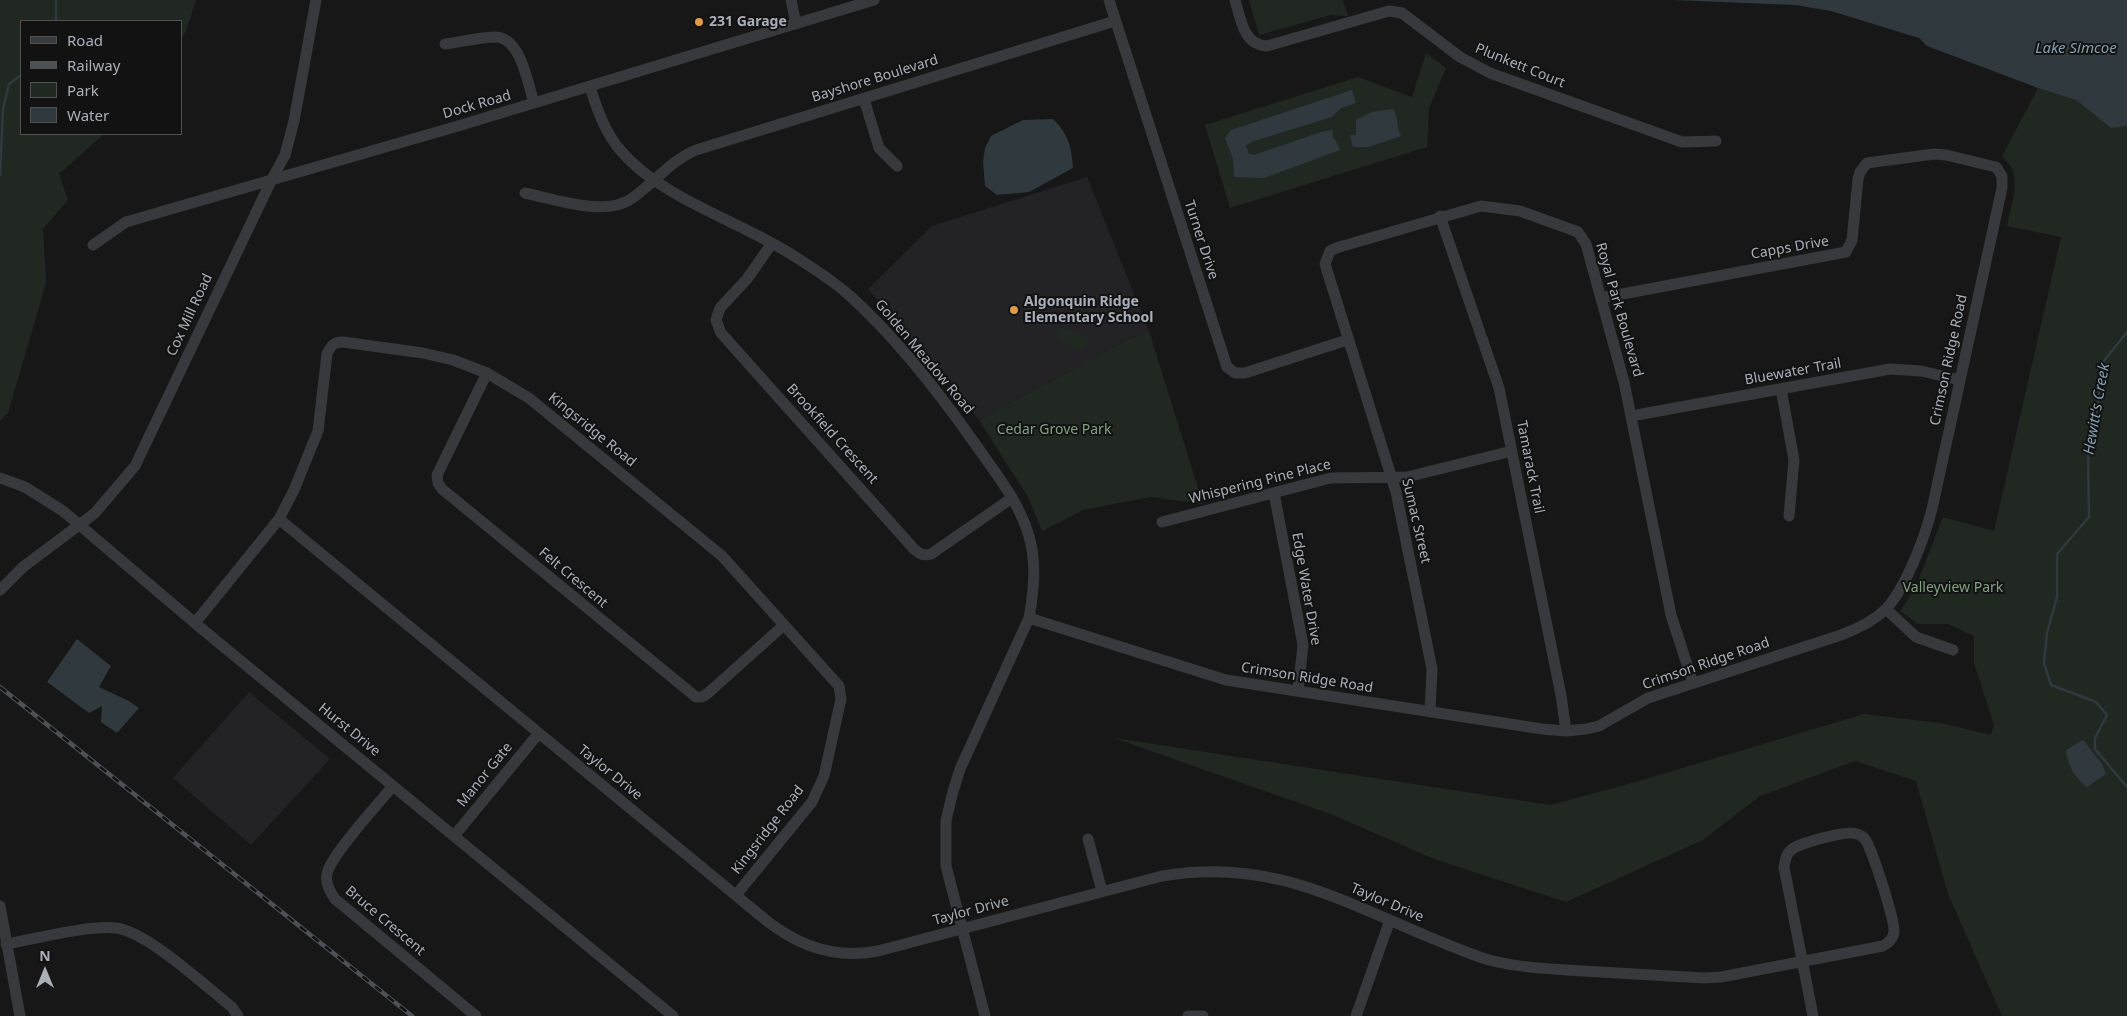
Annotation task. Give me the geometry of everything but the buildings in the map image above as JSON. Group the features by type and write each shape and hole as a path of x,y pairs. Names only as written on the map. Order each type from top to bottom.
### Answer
{"street":[{"name":"Cox Mill Road","path":"0,590 23,567 95,513 135,466 285,155 294,120 316,0"},
{"path":"791,0 796,24"},
{"name":"Dock Road","path":"93,245 126,222 590,87 874,0"},
{"name":"Turner Drive","path":"1109,0 1227,367 1240,374 1348,340"},
{"name":"Plunkett Court","path":"1235,0 1246,33 1250,40 1259,46 1267,46 1389,11 1396,11 1402,13 1460,57 1490,73 1682,142 1716,141"},
{"name":"Bayshore Boulevard","path":"525,193 600,207 613,206 632,198 678,159 696,150 1115,21"},
{"path":"445,44 497,37 509,42 518,52 534,103"},
{"name":"Golden Meadow Road","path":"590,87 602,119 614,141 629,160 652,181 793,255 839,286 874,319 940,396 1012,498 1026,529 1033,559 1034,587 1028,618 960,770 948,809 946,831 946,866 985,1016"},
{"path":"864,99 879,148 898,166"},
{"name":"Capps Drive","path":"1601,298 1846,252 1852,240 1858,179 1860,172 1867,163 1940,154 1991,165 2000,171"},
{"name":"Crimson Ridge Road","path":"1028,618 1209,676 1430,712 1566,731 1599,726 1648,698 1842,635 1866,624 1886,609 1901,586 1928,524 2002,188 2003,181 2000,171"},
{"name":"Royal Park Boulevard","path":"1348,340 1325,264 1330,251 1336,248 1440,216 1480,206 1520,211 1578,232 1586,244 1624,382 1671,615 1693,683"},
{"name":"Tamarack Trail","path":"1440,216 1496,377 1561,695 1566,731"},
{"name":"Brookfield Crescent","path":"772,243 747,279 720,308 717,315 718,327 721,333 914,549 926,556 931,554 1012,498"},
{"name":"Sumac Street","path":"1348,340 1401,515 1432,669 1430,712"},
{"name":"Kingsridge Road","path":"195,623 279,520 316,439 327,354 331,346 336,342 437,356 487,373 529,398 722,556 839,686 841,699 824,776 812,802 736,895"},
{"name":"Bluewater Trail","path":"1631,416 1890,370 1921,371 1960,380"},
{"name":"Felt Crescent","path":"487,373 437,475 438,483 442,489 696,697 702,697 707,694 784,625"},
{"path":"1782,390 1794,460 1789,516"},
{"name":"Whispering Pine Place","path":"1162,522 1332,478 1407,477 1452,464 1512,451"},
{"name":"Hurst Drive","path":"0,478 13,481 36,493 79,524 195,623 673,1016"},
{"name":"Edge Water Drive","path":"1274,493 1303,645 1298,691"},
{"name":"Taylor Drive","path":"279,520 767,922 803,944 835,952 871,952 1102,891 1173,874 1207,871 1258,874 1304,885 1473,954 1503,963 1540,968 1704,978 1721,977 1802,962"},
{"path":"1886,609 1916,636 1953,650"},
{"name":"Manor Gate","path":"454,836 538,733"},
{"name":"Bruce Crescent","path":"393,786 333,860 326,877 329,889 335,900 476,1016"},
{"path":"1802,962 1883,946 1893,938 1894,922 1870,848 1864,838 1858,834 1848,833 1798,846 1790,851 1785,858 1784,867 1802,962 1813,1016"},
{"path":"1088,839 1102,891"},
{"path":"0,906 20,1016"},
{"path":"1356,1016 1390,920"},
{"path":"6,944 92,929 117,928 147,940 232,1007 238,1016"},
{"path":"1188,1016 1203,1016"}],"shaded area":[{"name":"Algonquin Ridge Elementary School","path":"1087,177 1149,331 1123,342 979,420 954,387 868,289 932,226"},
{"path":"249,692 330,759 251,845 173,778"}],"green space":[{"path":"0,0 196,0 182,38 182,20 20,20 20,135 103,135 59,174 68,200 43,229 46,283 8,413 0,421"},
{"path":"1249,0 1343,0 1348,16 1331,15 1259,35"},
{"path":"1426,53 1446,68 1429,108 1427,147 1230,208 1205,125 1358,77 1412,97"},
{"name":"Valleyview Park","path":"2038,88 2076,100 2111,128 2127,126 2127,1016 2002,1016 1948,894 1916,781 1855,761 1760,796 1703,840 1566,902 1434,859 1333,815 1114,738 1550,805 1632,783 1864,714 1941,723 1991,735 1994,725 1974,663 1974,636 1948,624 1918,624 1900,611 1915,589 1943,517 1994,531 2061,237 2007,226 2015,189 2015,180 2009,163 2002,156"},
{"path":"1061,327 1088,336 1084,347 1076,349 1060,341 1058,334"},
{"name":"Cedar Grove Park","path":"1149,331 1203,504 1150,497 1083,510 1042,531 1028,497 979,420 1123,342"}],"water":[{"name":"Lake Simcoe","path":"1672,0 2127,0 2127,126 2111,128 2076,100 2038,88 1927,46 1919,38 1831,11 1795,5"},
{"path":"1352,90 1356,103 1341,108 1332,117 1251,142 1246,146 1249,154 1254,155 1321,132 1333,130 1332,137 1340,150 1264,178 1234,177 1233,159 1225,138 1231,130"},
{"path":"1393,109 1401,136 1368,147 1353,147 1350,135 1356,135 1356,120 1372,112"},
{"path":"1053,119 1066,135 1072,154 1073,168 1029,192 997,195 985,186 983,161 985,148 991,136 1023,120"},
{"path":"77,639 111,666 99,687 129,701 139,708 117,733 101,722 102,706 89,713 47,682"},
{"path":"2083,740 2102,764 2106,774 2087,787 2072,771 2066,750"}],"waterway":[{"path":"56,0 56,20"},
{"path":"0,175 3,109 9,84 20,76"},
{"name":"Hewitt's Creek","path":"2127,332 2103,362 2096,420 2088,446 2089,517 2057,554 2057,597 2047,633 2044,663 2051,685 2096,702 2107,715 2095,738 2095,749 2127,787"}],"railway":[{"path":"0,687 412,1016"}],"place":[{"name":"231 Garage","path":"699,22"},
{"name":"Algonquin Ridge Elementary School","path":"1014,310"}]}
